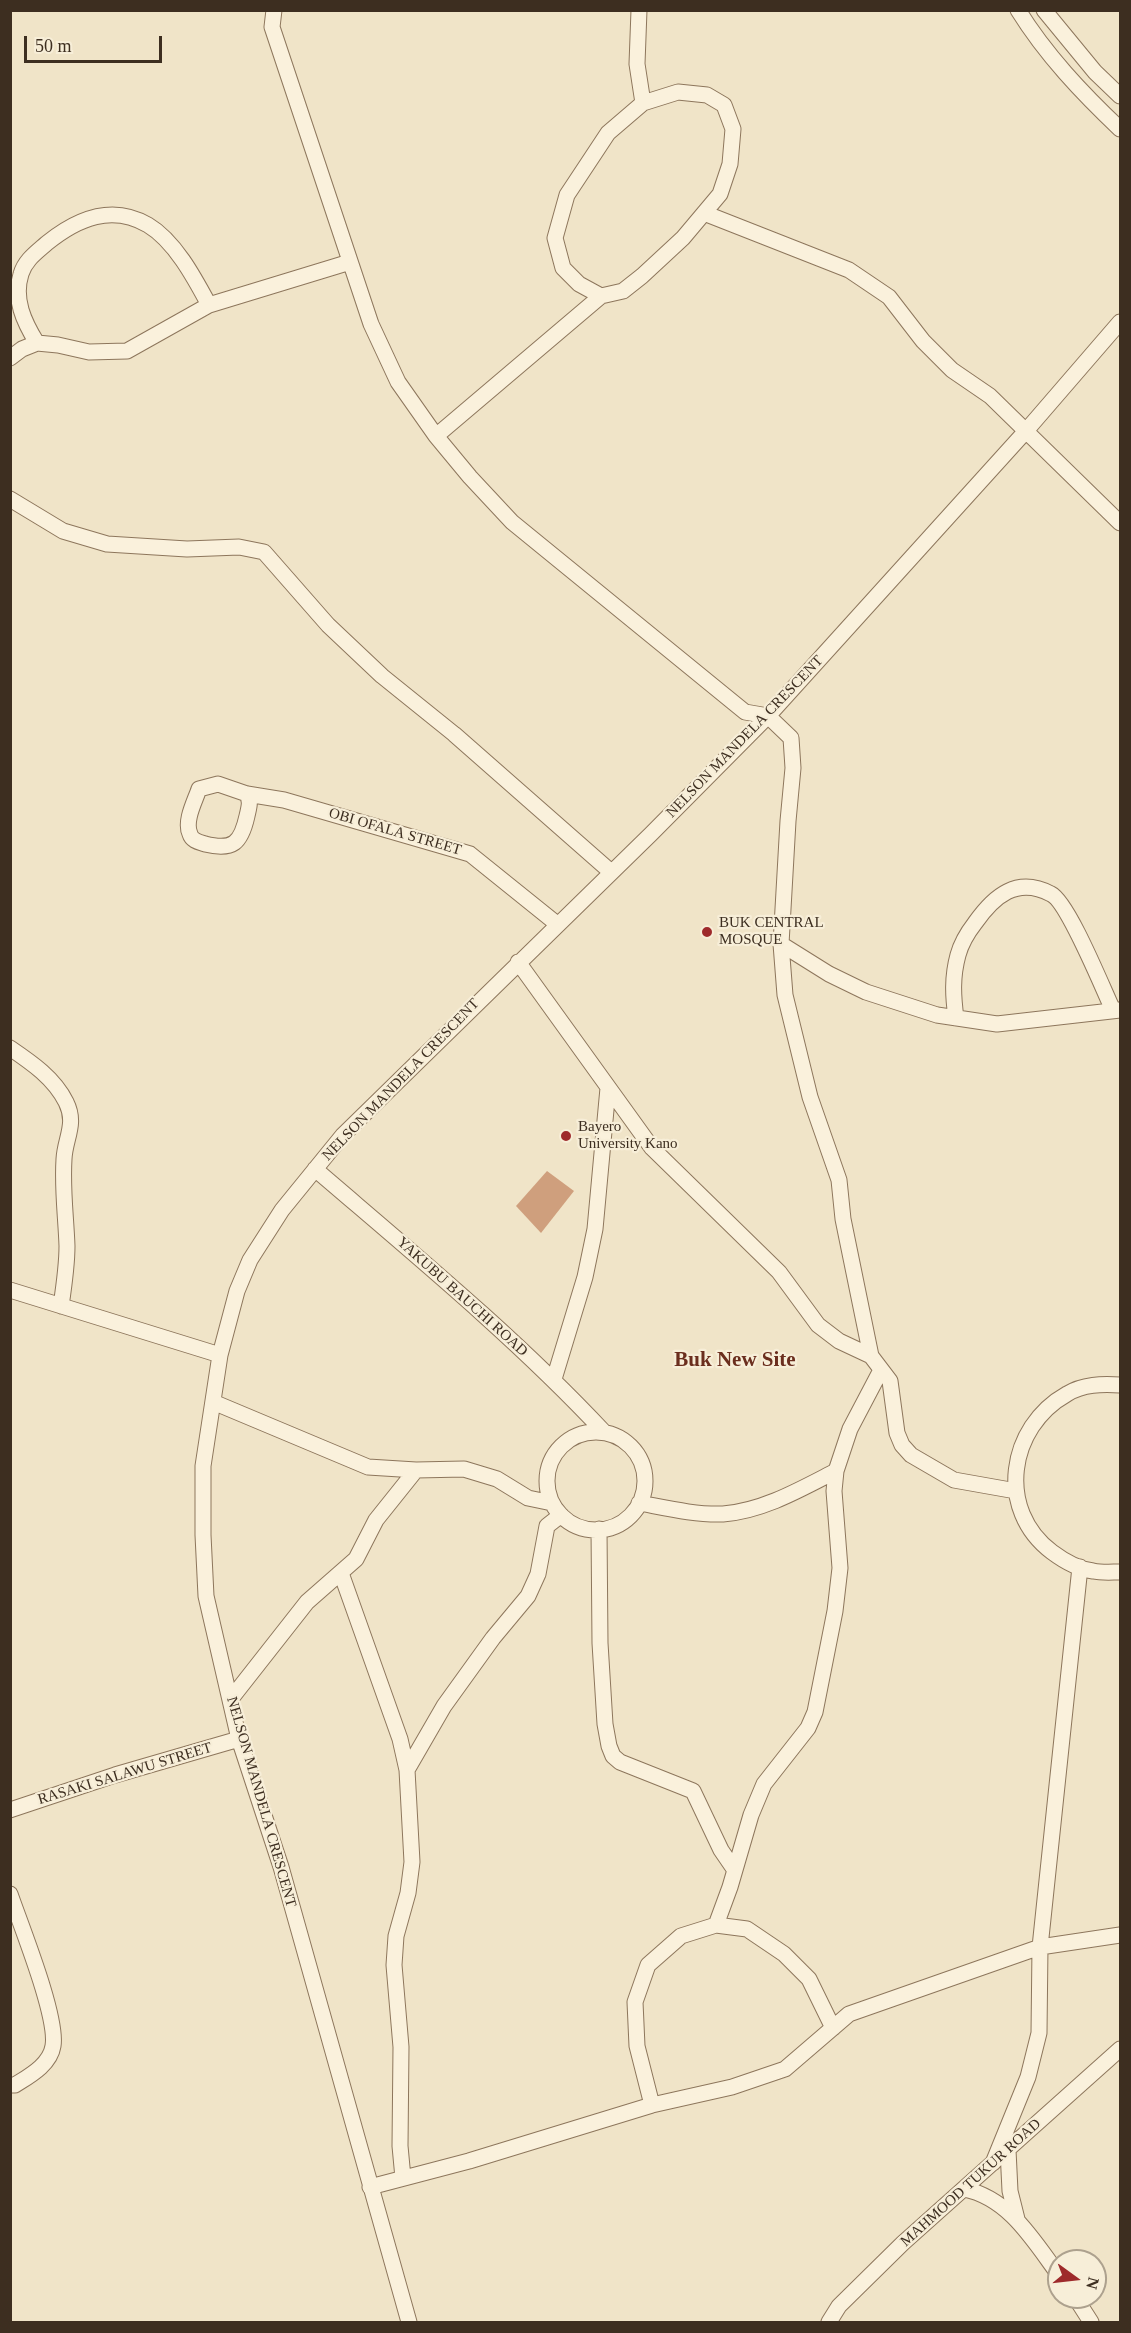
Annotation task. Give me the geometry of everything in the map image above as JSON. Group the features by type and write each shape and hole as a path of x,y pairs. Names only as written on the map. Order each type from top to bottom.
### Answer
{"street":[{"path":"274,10 272,27 371,324 398,382 436,436 512,522 745,712 768,716 791,738 793,768 781,944 785,995 810,1097 840,1180 843,1219 871,1356 890,1382 897,1433 902,1445 911,1455 954,1480 1016,1491"},
{"path":"639,10 637,64 643,103"},
{"path":"1018,10 1028,26 1082,93 1120,129"},
{"path":"1044,10 1095,72 1120,96"},
{"path":"436,436 601,296 623,291 630,286 683,238 720,194 730,164 733,129 724,105 707,95 678,92 643,103 608,133 567,195 555,238 563,268 579,284 601,296"},
{"path":"37,343 20,310 21,273 29,258 72,225 90,217 108,213 124,215 148,225 160,235 195,278 210,305"},
{"path":"704,213 849,270 889,297 923,341 952,370 990,396 1120,523"},
{"path":"10,358 22,349 37,343 89,352 127,351 210,305 350,262"},
{"name":"NELSON MANDELA CRESCENT","path":"409,2322 281,1867 239,1739 206,1596 202,1535 203,1466 220,1355 237,1291 250,1260 282,1210 343,1135 768,716 1025,432 1120,322"},
{"path":"10,499 63,531 107,544 187,549 239,547 264,552 328,625 381,676 454,734 611,872"},
{"path":"219,784 247,794 251,802 244,828 241,837 233,844 222,848 196,842 190,835 189,824 199,789 219,784"},
{"name":"OBI OFALA STREET","path":"247,794 285,800 470,854 557,924"},
{"path":"781,944 829,974 866,992 937,1015 956,1018 997,1024 1117,1010 1068,915 1053,894 1028,888 1006,891 990,902 970,929 958,953 952,988 956,1018"},
{"path":"518,962 652,1148 779,1272 818,1325 839,1341 871,1356"},
{"path":"10,1048 49,1077 67,1102 71,1118 71,1132 64,1156 63,1198 67,1246 61,1306"},
{"path":"554,1379 585,1276 595,1229 608,1088"},
{"name":"YAKUBU BAUCHI ROAD","path":"315,1169 451,1286 554,1379 604,1432"},
{"path":"10,1290 220,1355"},
{"path":"716,1924 730,1887 751,1815 764,1784 808,1728 815,1712 835,1611 840,1568 834,1491 836,1472 850,1429 881,1370"},
{"path":"1120,1385 1096,1384 1068,1393 1044,1410 1026,1433 1016,1461 1016,1491 1024,1520 1041,1544 1065,1562 1092,1571 1120,1572"},
{"path":"213,1402 368,1467 416,1470 464,1469 497,1479 528,1498 556,1509 573,1524 588,1529 599,1529 618,1524 630,1515 639,1503 644,1488 644,1473 639,1458 631,1446 618,1437 604,1432 588,1432 574,1437 561,1446 552,1458 548,1473 548,1488 556,1509 548,1526 538,1574 528,1596 469,1670 444,1706 407,1770"},
{"path":"230,1700 307,1602 356,1558 376,1520 416,1470"},
{"path":"639,1503 692,1512 723,1514 759,1507 836,1472"},
{"path":"599,1529 600,1643 605,1724 609,1746 620,1762 693,1791 721,1850 734,1869"},
{"path":"993,2163 1028,2077 1039,2033 1040,1947 1080,1567"},
{"path":"341,1572 400,1739 407,1770 412,1862 408,1893 396,1936 394,1965 401,2047 400,2146 403,2178"},
{"name":"RASAKI SALAWU STREET","path":"10,1810 115,1775 239,1739"},
{"path":"10,1894 49,2010 53,2030 53,2048 39,2070 15,2085 10,2085"},
{"path":"652,2105 637,2046 635,2002 648,1965 681,1936 716,1924 747,1929 784,1954 809,1979 832,2028"},
{"path":"370,2187 469,2161 652,2105 732,2087 785,2069 849,2014 1040,1947 1120,1935"},
{"name":"MAHMOOD TUKUR ROAD","path":"829,2322 839,2306 858,2287 1120,2049"},
{"path":"1008,2150 1010,2190 1017,2219"},
{"path":"964,2189 980,2192 989,2197 1017,2219 1047,2259"},
{"path":"1083,2309 1092,2322"}],"building":[{"path":"547,1171 574,1191 541,1233 516,1206"}],"place":[{"name":"BUK CENTRAL MOSQUE","path":"707,932"},
{"name":"Bayero University Kano","path":"566,1136"}],"district":[{"name":"Buk New Site","path":"735,1361"}]}
